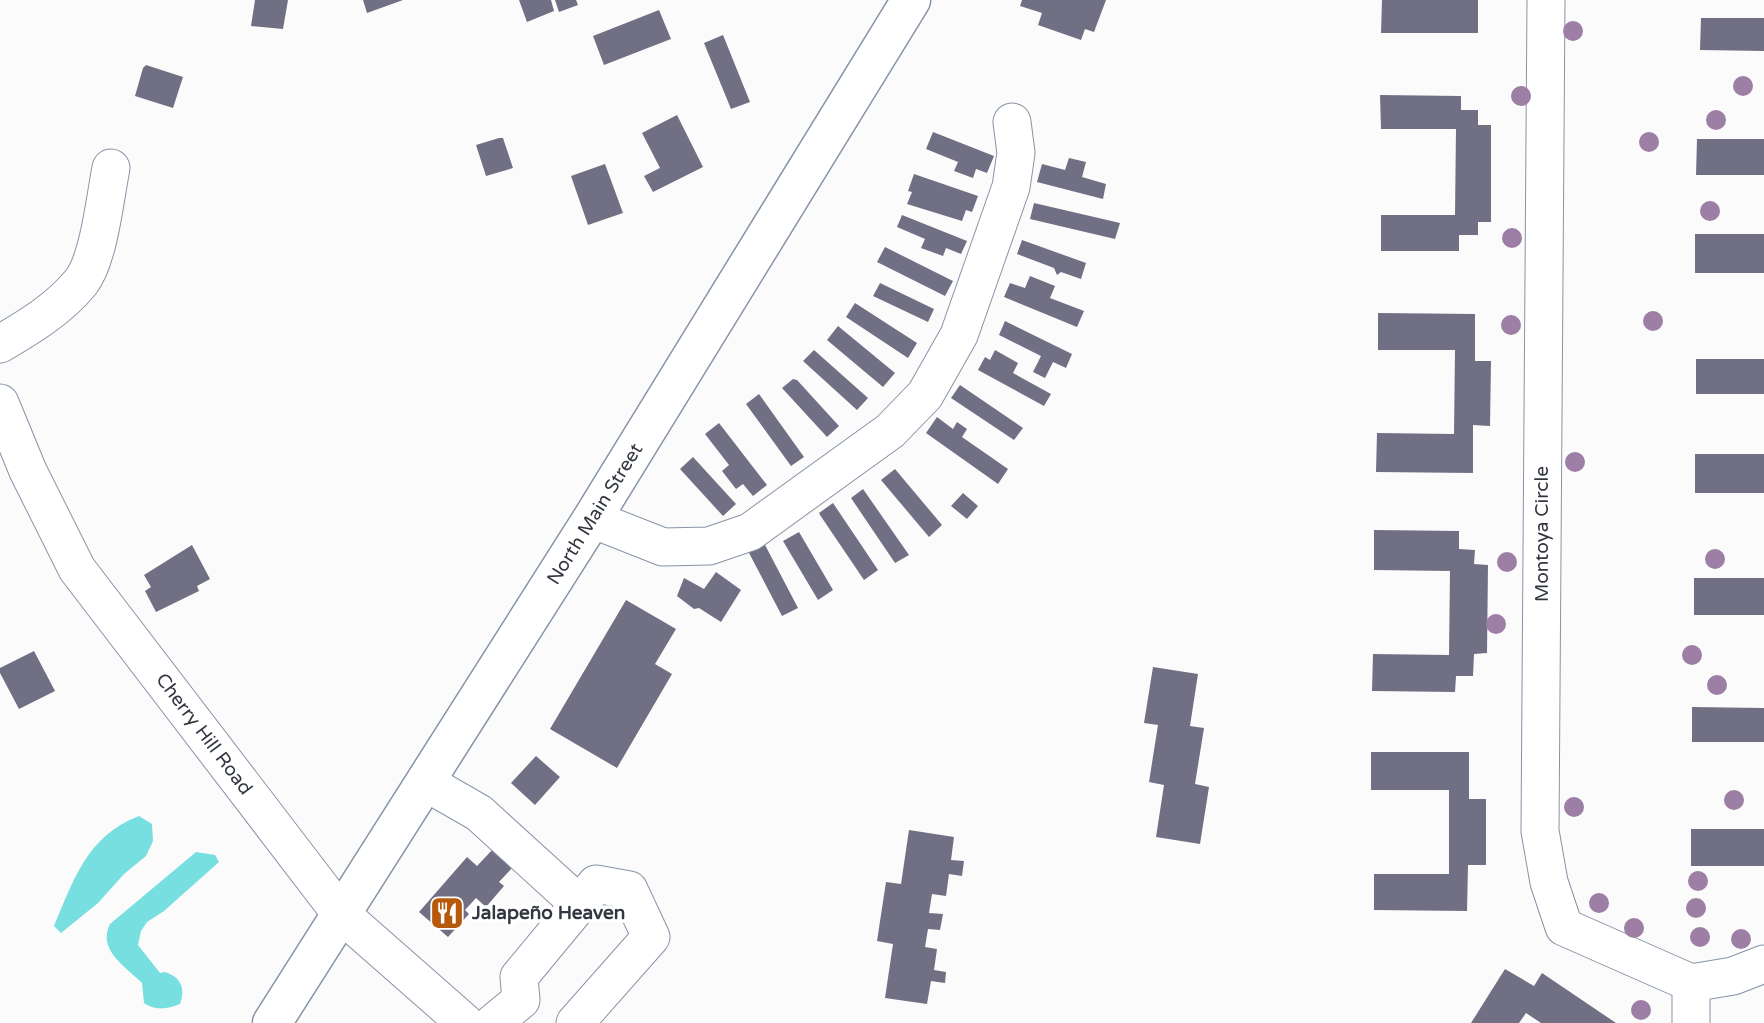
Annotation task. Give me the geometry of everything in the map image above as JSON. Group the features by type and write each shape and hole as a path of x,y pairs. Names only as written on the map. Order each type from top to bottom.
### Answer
{"main road":[{"name":"North Main Street","path":"272,1023 592,519 911,0"}],"street":[{"name":"Montoya Circle","path":"1546,0 1540,831 1549,882 1564,927 1690,983"},
{"path":"592,519 663,547 709,547 750,532 890,431 925,395 959,335 1011,187 1016,153 1012,122"},
{"path":"0,344 38,322 82,281 96,242 111,168"},
{"name":"Cherry Hill Road","path":"0,403 29,471 77,569 341,914 465,1023"},
{"path":"425,782 479,813 579,904"},
{"path":"521,1000 519,977 596,884 629,890 651,937 575,1023"},
{"path":"1691,1023 1690,983 1733,976 1764,964"},
{"path":"493,1023 521,1000"},
{"path":"521,1000 557,1023"}],"water":[{"path":"139,816 152,824 153,841 146,856 124,874 98,903 61,933 54,926 85,861 107,835"},
{"path":"196,852 215,855 219,862 164,911 147,922 141,931 138,945 160,973 165,972 175,977 182,989 180,1004 166,1008 153,1007 144,1003 142,983 110,950 107,933 110,924"}],"building":[{"path":"255,0 288,0 283,29 251,26"},
{"path":"363,0 403,0 367,13"},
{"path":"519,0 551,0 554,11 527,22"},
{"path":"555,0 576,0 578,5 559,12"},
{"path":"1022,0 1106,0 1094,32 1085,29 1081,40 1038,25 1042,13 1020,6"},
{"path":"1382,0 1478,0 1478,33 1381,33"},
{"path":"659,10 671,39 604,65 593,36"},
{"path":"1701,18 1764,18 1764,51 1700,50"},
{"path":"723,35 750,102 731,109 704,43"},
{"path":"146,65 183,77 173,108 135,96"},
{"path":"1380,95 1461,96 1461,110 1478,110 1478,125 1491,125 1491,222 1478,222 1478,235 1459,235 1459,251 1381,251 1381,215 1455,215 1456,129 1381,129"},
{"path":"677,115 703,167 653,192 644,176 660,168 642,133"},
{"path":"933,132 994,156 987,173 976,169 973,178 954,171 958,162 926,149"},
{"path":"503,138 513,168 486,176 476,145"},
{"path":"1697,139 1764,139 1764,175 1696,175"},
{"path":"1069,158 1086,162 1082,177 1106,184 1103,199 1037,182 1042,164 1065,170"},
{"path":"605,164 623,213 588,225 571,176"},
{"path":"914,174 978,196 972,212 966,210 962,221 907,204 912,192 908,191"},
{"path":"1034,203 1120,223 1115,239 1030,219"},
{"path":"902,215 967,241 961,254 946,248 943,256 921,248 925,239 897,227"},
{"path":"1695,234 1764,234 1764,273 1695,273"},
{"path":"1022,240 1086,263 1081,279 1061,272 1057,275 1054,268 1017,254"},
{"path":"885,247 953,281 945,296 877,262"},
{"path":"1030,276 1055,286 1050,298 1084,311 1077,327 1004,297 1010,283 1025,288"},
{"path":"880,283 934,309 928,322 873,296"},
{"path":"855,303 917,343 908,358 846,317"},
{"path":"1378,313 1475,314 1475,361 1491,361 1490,426 1473,425 1473,473 1376,472 1377,433 1454,434 1455,350 1378,350"},
{"path":"1005,321 1072,354 1066,368 1053,362 1045,378 1033,372 1041,356 999,335"},
{"path":"838,326 895,373 883,387 827,340"},
{"path":"814,350 868,398 857,410 803,361"},
{"path":"995,350 1018,363 1013,373 1051,394 1044,406 978,370 985,357 990,360"},
{"path":"1696,359 1764,359 1764,394 1696,394"},
{"path":"793,379 797,380 839,426 827,437 782,388"},
{"path":"960,385 1023,428 1014,440 951,398"},
{"path":"759,394 804,457 791,466 746,404"},
{"path":"937,417 953,429 957,422 967,429 962,437 1008,469 998,484 926,433"},
{"path":"719,423 767,485 753,496 743,484 736,489 722,471 729,465 705,434"},
{"path":"1695,454 1764,454 1764,493 1695,493"},
{"path":"693,457 736,504 723,516 680,469"},
{"path":"895,469 942,525 929,537 881,480"},
{"path":"863,489 909,555 895,563 851,498"},
{"path":"963,493 978,506 967,519 951,506"},
{"path":"833,503 878,570 864,580 819,513"},
{"path":"1374,530 1459,531 1459,549 1475,550 1474,564 1488,565 1487,653 1474,654 1473,676 1456,676 1455,692 1372,691 1373,654 1449,655 1450,571 1374,570"},
{"path":"799,532 833,590 818,600 783,541"},
{"path":"764,543 798,608 782,616 748,551"},
{"path":"192,545 210,579 197,586 199,591 156,612 145,591 151,587 144,575"},
{"path":"716,572 741,590 721,622 699,608 694,609 677,596 684,578 704,589"},
{"path":"1694,578 1764,578 1764,615 1694,615"},
{"path":"626,600 676,629 655,664 672,674 617,768 550,729"},
{"path":"34,651 55,691 19,709 0,673 0,668"},
{"path":"1153,667 1198,674 1190,726 1204,728 1195,784 1209,787 1200,844 1156,837 1164,785 1149,782 1158,725 1144,723"},
{"path":"1692,707 1764,708 1764,742 1692,742"},
{"path":"1371,752 1469,752 1469,799 1486,799 1486,865 1468,865 1467,911 1374,910 1374,874 1449,874 1449,790 1371,790"},
{"path":"536,756 560,777 535,805 511,783"},
{"path":"1691,829 1764,829 1764,866 1691,866"},
{"path":"909,830 954,837 951,860 964,861 962,876 949,874 946,896 932,894 929,913 943,914 940,930 928,929 925,947 937,949 934,970 946,972 945,983 931,981 927,1004 885,998 893,944 877,941 886,882 901,884"},
{"path":"493,849 513,867 499,882 504,886 486,907 476,898 465,910 469,914 448,937 419,912 467,857 477,866"},
{"path":"1505,969 1534,986 1542,973 1616,1023 1541,1023 1526,1013 1519,1023 1471,1023"}],"place":[{"name":"Jalapeño Heaven","path":"447,913"}]}
